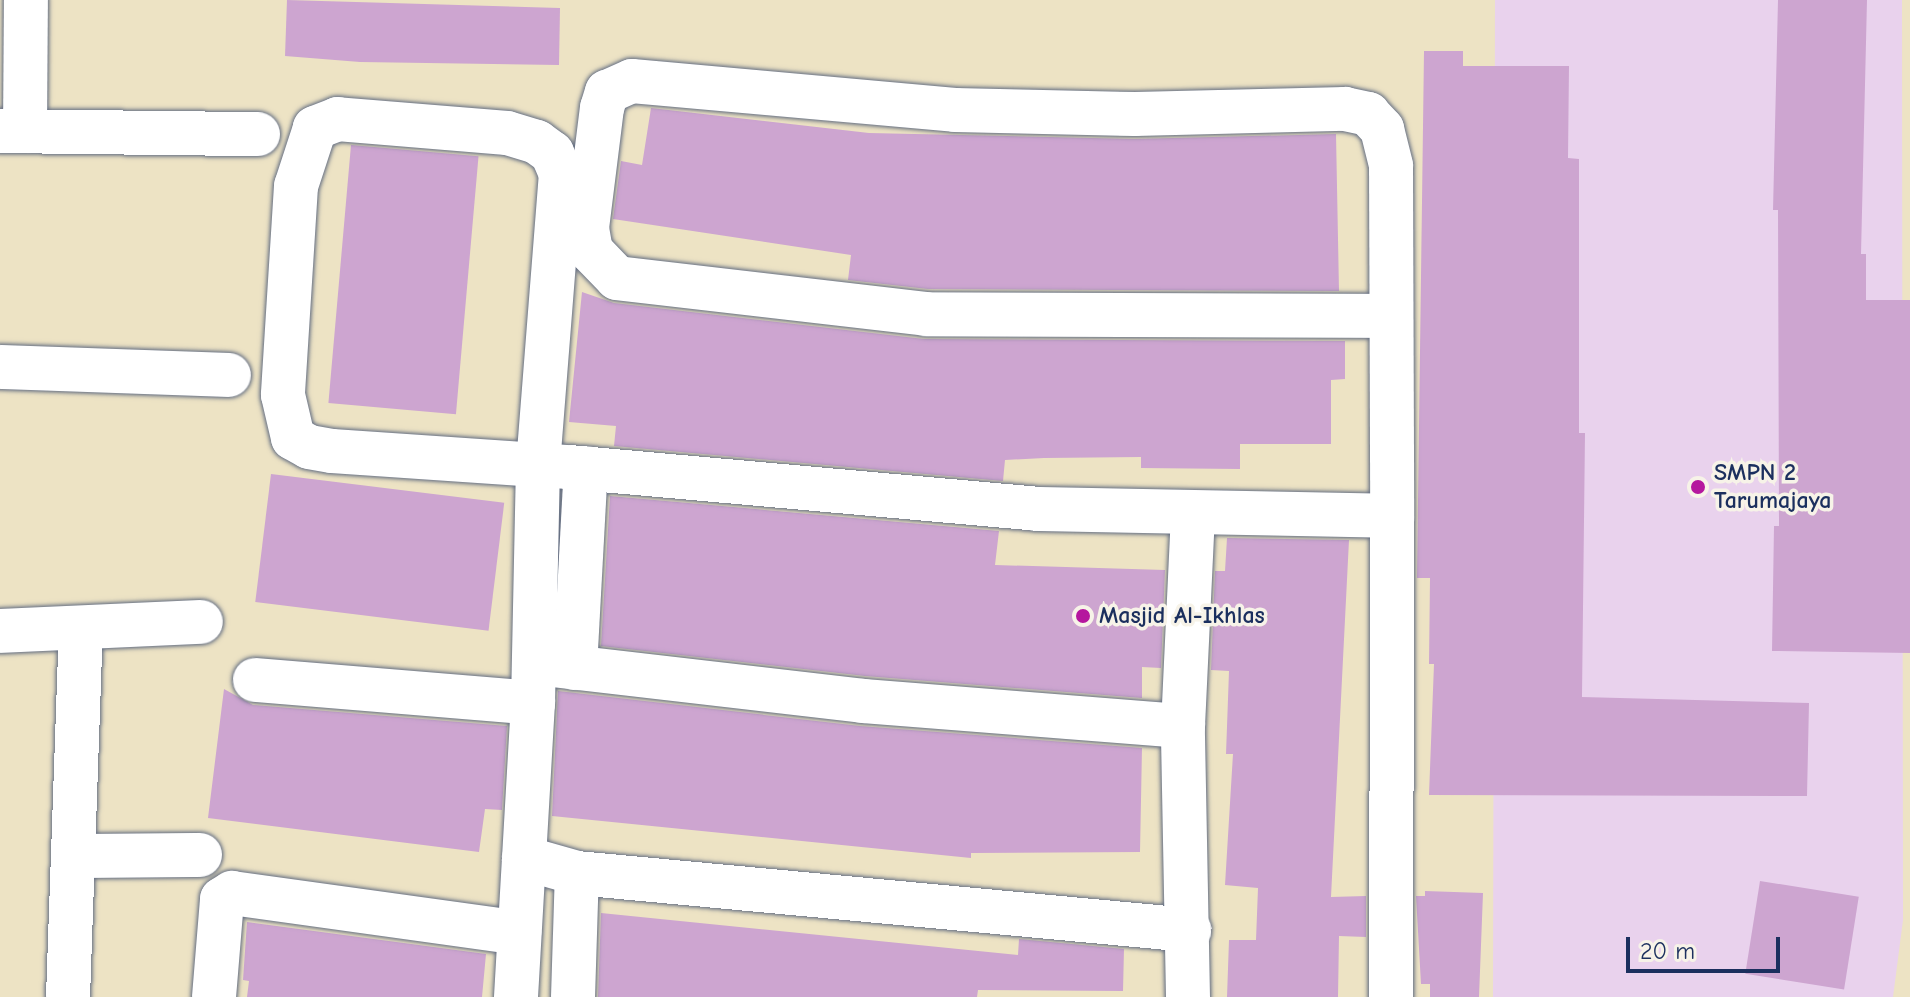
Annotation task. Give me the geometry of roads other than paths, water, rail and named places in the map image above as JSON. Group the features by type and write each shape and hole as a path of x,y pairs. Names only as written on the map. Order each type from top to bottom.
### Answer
{"street":[{"path":"26,0 13,131 258,134"},
{"path":"1390,316 927,314 617,278 591,251 587,228 602,108 607,92 632,81 955,110 1135,114 1345,109 1368,114 1382,129 1391,166 1391,997"},
{"path":"547,678 538,465 561,174 552,153 537,142 507,133 338,119 315,128 296,186 283,395 293,438 332,451 538,465 586,468 913,500 1193,514 1392,516"},
{"path":"0,367 229,375"},
{"path":"516,997 524,858 547,678 586,468"},
{"path":"1188,997 1183,726 1193,514"},
{"path":"0,631 81,631 201,622"},
{"path":"68,997 76,856 81,631"},
{"path":"255,680 547,678 1183,726"},
{"path":"76,856 200,855"},
{"path":"524,858 577,873 1189,930"},
{"path":"573,997 577,873"},
{"path":"214,997 222,899 232,893 519,933"}],"place":[{"name":"SMPN 2 Tarumajaya","path":"1698,487"},
{"name":"Masjid Al-Ikhlas","path":"1083,616"}]}
